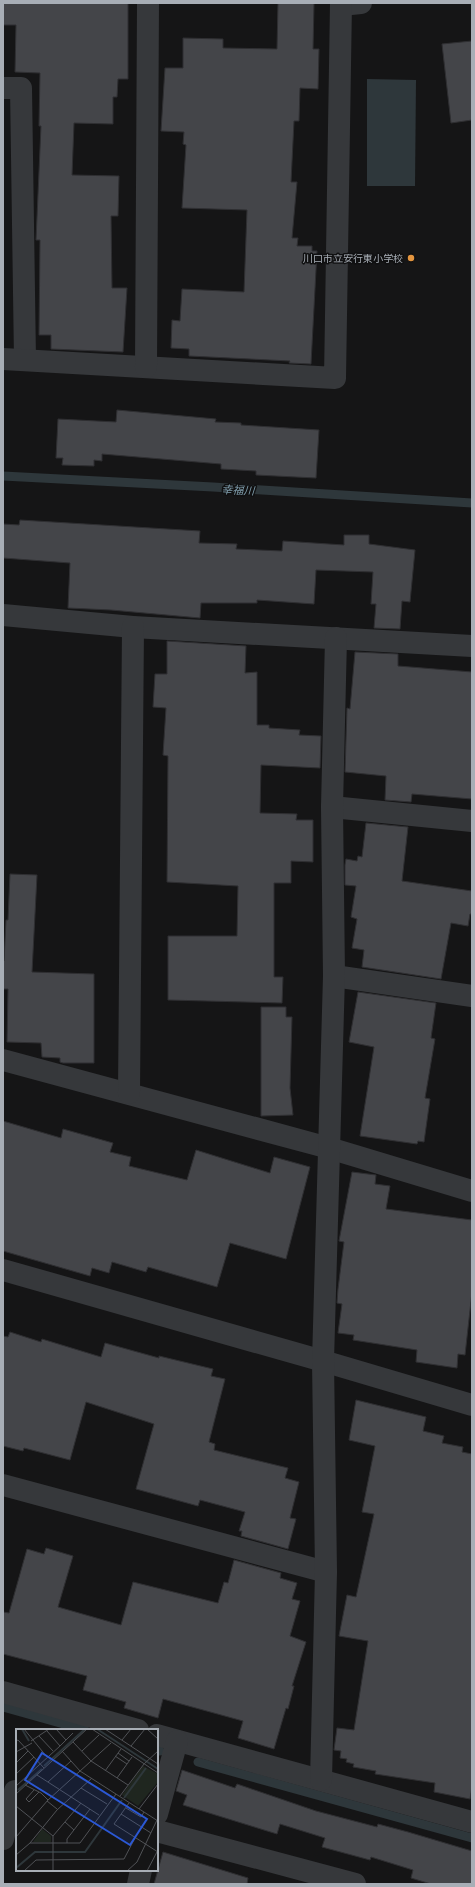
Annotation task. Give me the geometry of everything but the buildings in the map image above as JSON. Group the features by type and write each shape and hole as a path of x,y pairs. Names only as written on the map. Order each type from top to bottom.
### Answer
{"street":[{"path":"146,367 148,3"},
{"path":"3,359 335,378 348,4"},
{"path":"3,88 21,88 25,360"},
{"path":"3,615 133,627 472,646"},
{"path":"129,1093 133,627"},
{"path":"321,1780 326,1572 323,1361 334,976 332,807 336,638"},
{"path":"332,807 472,821"},
{"path":"334,976 472,996"},
{"path":"3,1060 329,1148 472,1191"},
{"path":"3,1270 472,1405"},
{"path":"3,1485 326,1572"},
{"path":"3,1692 134,1729"},
{"path":"158,1806 167,1738 472,1822"},
{"path":"3,1839 12,1790"},
{"path":"158,1831 355,1884"},
{"path":"138,1884 142,1871"}],"shaded area":[{"path":"367,79 416,80 415,186 367,186"}],"waterway":[{"name":"幸福川","path":"3,476 472,503"},
{"path":"3,1707 81,1729"},
{"path":"198,1762 472,1838"}],"place":[{"name":"川口市立安行東小学校","path":"411,258"}]}
